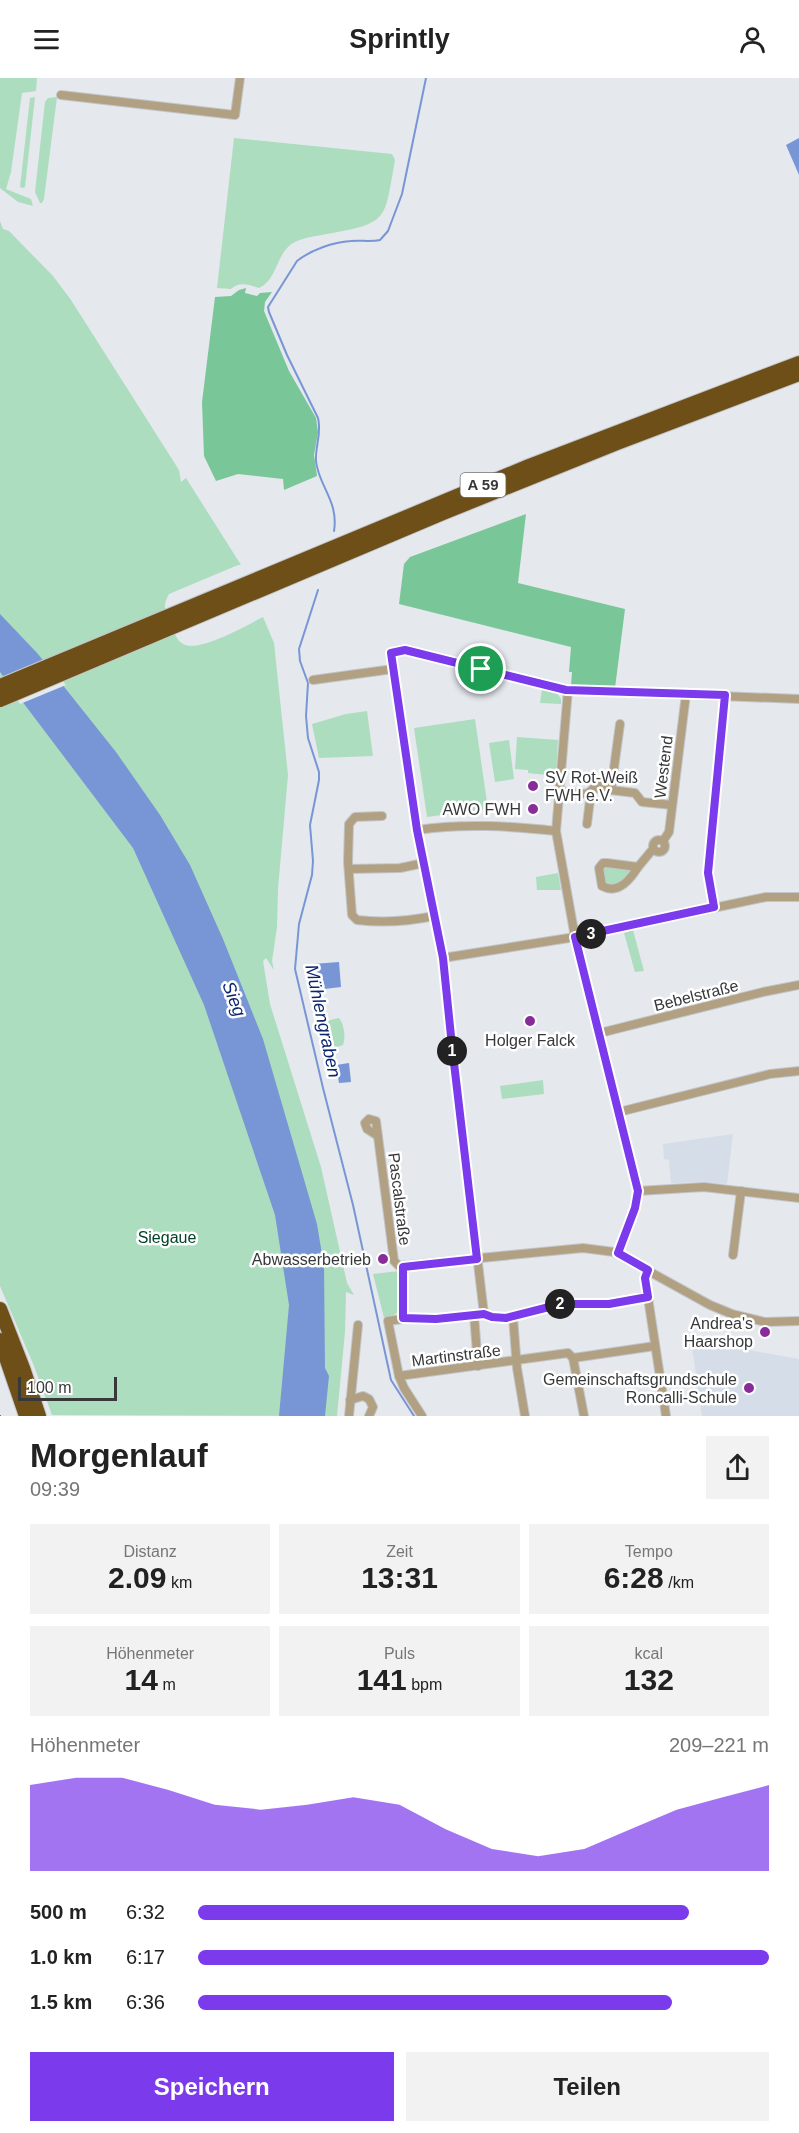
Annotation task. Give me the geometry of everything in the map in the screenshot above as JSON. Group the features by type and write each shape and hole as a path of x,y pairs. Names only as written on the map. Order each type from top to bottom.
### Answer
{"highway":[{"name":"A 59","path":"0,700 173,621 519,470 799,363"},
{"name":"A 59","path":"0,686 173,621 617,443 799,374"},
{"path":"0,1309 39,1416"},
{"path":"0,1340 26,1416"}],"street":[{"path":"61,94 235,115 240,78"},
{"path":"484,1314 443,958 417,830 391,653 405,650 568,690 799,699"},
{"path":"313,680 393,669"},
{"path":"568,690 556,831 575,937 638,1191 632,1216 618,1253"},
{"name":"Westend","path":"638,867 653,849 653,843 658,839 663,842 669,832 686,694"},
{"path":"714,907 708,873 725,695"},
{"path":"611,790 620,724"},
{"path":"587,824 593,790 598,782 612,781"},
{"path":"559,790 587,794 593,790 635,793 642,801 672,805"},
{"path":"382,816 355,817 349,824 352,912 356,919 415,920 434,916"},
{"path":"417,830 505,826 556,831"},
{"path":"349,870 400,868 424,863"},
{"path":"603,863 638,867 632,878 621,886 611,889 602,886 599,868 603,863"},
{"path":"443,958 575,937 766,897 799,897"},
{"name":"Bebelstraße","path":"600,1033 799,985"},
{"path":"619,1112 770,1074 799,1071"},
{"name":"Pascalstraße","path":"378,1137 393,1252 400,1266 403,1318"},
{"path":"638,1191 704,1187 799,1198"},
{"path":"733,1255 741,1191"},
{"path":"400,1266 583,1248 618,1253 710,1305 732,1314 765,1322 799,1321"},
{"path":"648,1270 645,1278 666,1416"},
{"path":"422,1416 399,1376 388,1321 403,1318 436,1319 484,1314 499,1318 513,1317 561,1304 609,1304 648,1297"},
{"path":"474,1315 478,1366"},
{"path":"513,1317 517,1368 525,1416"},
{"path":"351,1415 358,1325"},
{"name":"Martinstraße","path":"399,1376 517,1361 566,1352 572,1356 655,1346"},
{"path":"572,1356 584,1416"},
{"path":"351,1400 363,1396 369,1399 373,1407 369,1416"}],"shaded area":[{"path":"733,1134 727,1184 671,1183 669,1160 664,1159 663,1144"},
{"name":"Gemeinschaftsgrundschule Roncalli-Schule","path":"691,1340 799,1359 799,1416 702,1416"}],"green space":[{"path":"0,78 37,78 36,91 22,93 11,172 6,189 31,199 33,206 18,202 0,188"},
{"path":"35,97 25,187 23,188 20,187 30,98"},
{"path":"57,97 44,199 40,203 35,192 45,102 48,98"},
{"path":"234,138 392,154 395,160 385,207 373,222 363,226 295,242 284,252 270,279 259,288 245,284 231,289 217,288"},
{"name":"Siegaue","path":"0,221 3,229 9,231 53,276 71,300 179,470 181,482 186,478 241,565 169,594 165,609 177,638 183,644 200,645 223,637 263,617 274,643 288,775 277,927 272,961 274,970 266,958 263,961 270,1004 321,1167 347,1283 354,1295 346,1292 345,1332 337,1416 52,1415 0,1286"},
{"path":"246,288 245,293 257,296 260,293 272,292 265,302 264,311 289,371 316,418 318,432 314,455 317,476 284,490 283,479 238,474 216,481 204,456 202,402 215,297 231,296"},
{"path":"526,514 518,583 625,609 615,688 571,686 572,672 569,672 571,647 399,604 404,564 410,557"},
{"path":"542,689 557,693 561,704 540,703"},
{"path":"367,711 373,756 319,758 312,724 346,714"},
{"path":"475,719 488,809 427,817 414,728"},
{"path":"517,737 558,740 556,776 515,769"},
{"path":"509,740 514,779 495,782 489,743"},
{"path":"605,866 628,869 630,873 621,884 612,886 605,884 603,870"},
{"path":"558,873 561,890 537,890 536,877"},
{"path":"633,930 644,971 635,972 624,933"},
{"path":"339,1018 343,1027 344,1039 343,1045 337,1047 332,1045 327,1023"},
{"path":"543,1080 544,1094 502,1099 500,1086"},
{"path":"399,1271 399,1311 393,1316 384,1318 373,1274"}],"water":[{"path":"799,138 799,175 786,145"},
{"name":"Sieg","path":"0,614 38,654 116,752 160,815 190,865 223,939 263,1039 317,1224 324,1266 325,1368 329,1376 325,1416 279,1416 289,1305 275,1215 204,1005 133,848 0,672"},
{"path":"339,962 341,987 316,990 313,964"},
{"path":"349,1063 351,1082 339,1083 336,1065"}],"pier":[{"path":"46,659 66,685 20,704 1,678"}],"waterway":[{"name":"Mühlengraben","path":"334,531 334,511 320,478 316,461 318,418 287,355 268,307 297,261 303,257 315,250 337,243 380,240 388,231 402,194 426,78"},
{"name":"Mühlengraben","path":"318,590 299,649 300,661 308,683 306,716 308,738 319,772 319,780 310,825 312,875 299,924 295,969 353,1205 391,1380 414,1416"}],"place":[{"name":"SV Rot-Weiß FWH e.V.","path":"533,786"},
{"name":"AWO FWH","path":"533,809"},
{"name":"Holger Falck","path":"530,1021"},
{"name":"Abwasserbetrieb","path":"383,1259"},
{"name":"Andrea's Haarshop","path":"765,1332"},
{"name":"Gemeinschaftsgrundschule Roncalli-Schule","path":"749,1388"}],"route":[{"path":"405,650 481,669 566,690 725,695 708,873 714,907 575,937 638,1191 630,1224 618,1253 648,1270 645,1278 648,1297 609,1304 561,1304 506,1318 484,1314 436,1319 403,1318 403,1267 477,1259 443,958 417,830 391,653 405,650"}]}
